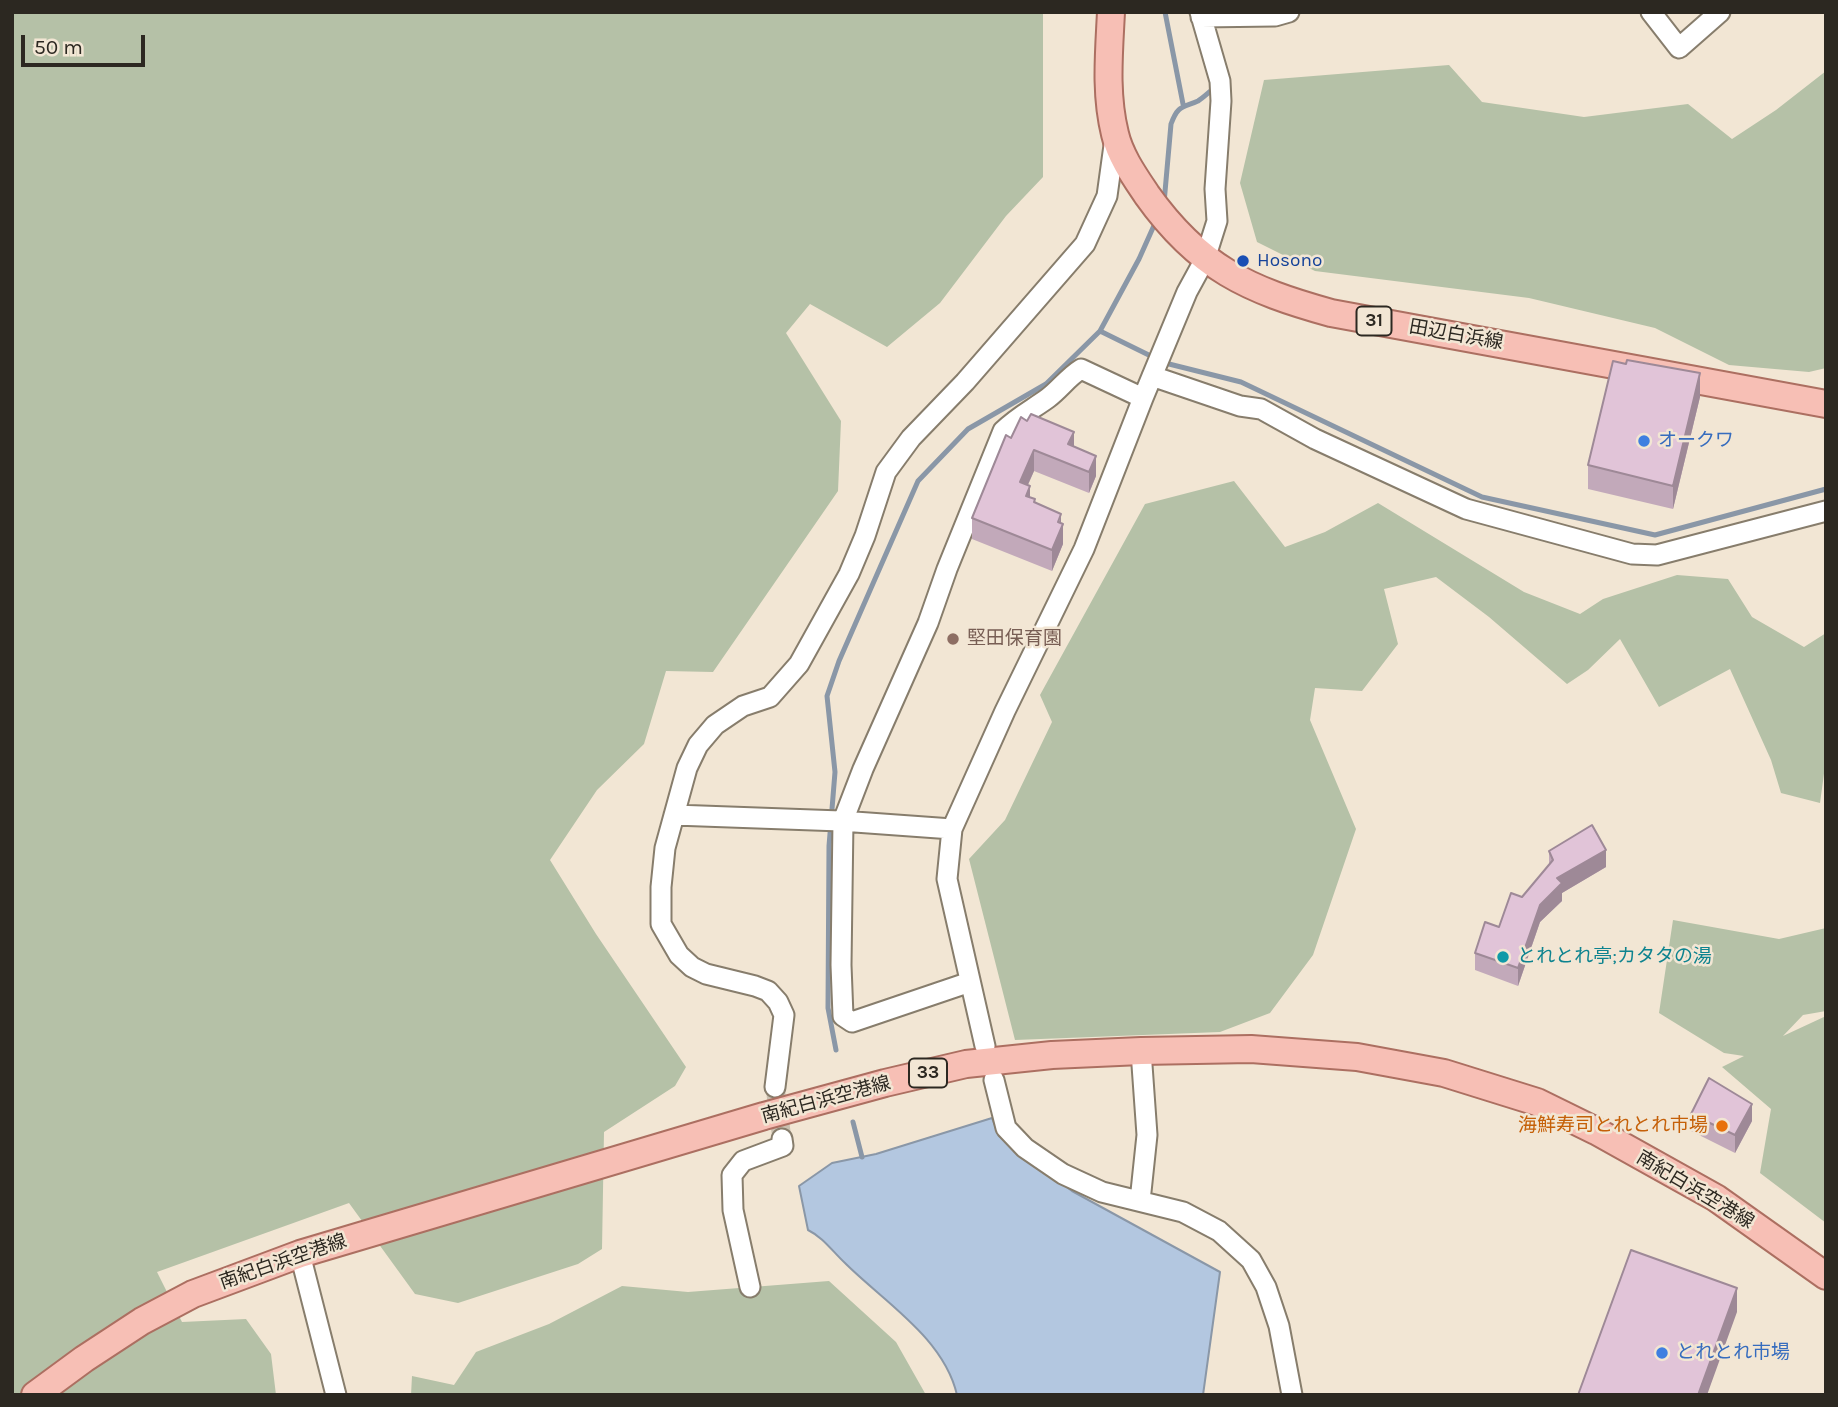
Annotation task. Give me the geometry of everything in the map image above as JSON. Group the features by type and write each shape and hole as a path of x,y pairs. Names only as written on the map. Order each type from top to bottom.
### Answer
{"main road":[{"name":"田辺白浜線","path":"1111,12 1108,87 1115,137 1133,175 1164,219 1205,259 1240,281 1278,298 1331,313 1826,404"},
{"name":"南紀白浜空港線","path":"35,1395 142,1321 193,1294 300,1254 885,1083 966,1064 1052,1055 1251,1049 1357,1057 1444,1073 1537,1102 1596,1131 1716,1198 1826,1276"}],"street":[{"path":"985,1046 947,879 952,829 1005,711 1084,550 1187,292 1205,259 1217,221 1215,189 1220,80 1200,15 1275,16 1289,12"},
{"path":"1651,12 1679,48 1720,12"},
{"path":"775,1087 784,1015 778,1002 768,992 755,986 706,974 692,967 670,942 661,924 665,848 687,768 698,745 715,725 743,706 770,697 785,683 810,648 849,574 886,472 911,438 1045,293 1085,244 1107,195 1115,137"},
{"path":"970,982 852,1022 843,1016 836,821 928,623 1003,431 1014,419 1051,396 1071,375 1081,369 1143,398"},
{"path":"1154,373 1240,406 1261,409 1315,439 1466,509 1632,554 1657,555 1826,511"},
{"path":"674,815 836,821 952,829"},
{"path":"1140,1202 1147,1135 1141,1051"},
{"path":"994,1080 1006,1128 1024,1148 1063,1174 1102,1192 1183,1212 1219,1231 1251,1259 1266,1287 1279,1326 1292,1395"},
{"path":"750,1287 733,1210 732,1175 743,1161 782,1146 782,1139"},
{"path":"300,1254 336,1395"}],"green space":[{"path":"12,12 1043,12 1043,177 1006,216 940,303 887,347 810,304 786,333 841,421 838,491 713,672 666,671 644,744 597,790 550,860 596,934 686,1067 675,1086 604,1132 602,1249 578,1264 458,1303 415,1294 349,1203 157,1272 182,1322 246,1319 271,1354 276,1395 12,1395"},
{"path":"1449,65 1482,102 1584,117 1688,104 1732,139 1776,110 1826,71 1826,368 1809,372 1729,365 1655,328 1529,298 1315,271 1257,242 1240,183 1264,80"},
{"path":"1234,481 1285,547 1325,532 1378,503 1524,592 1580,614 1603,599 1677,575 1728,579 1752,617 1804,647 1826,633 1826,759 1820,803 1781,793 1771,760 1730,669 1659,707 1620,639 1588,670 1567,684 1489,617 1436,577 1384,589 1398,644 1362,691 1315,688 1310,720 1356,829 1313,955 1270,1013 1220,1032 1015,1040 969,859 1005,820 1052,722 1040,695 1145,504"},
{"path":"1673,920 1779,939 1826,928 1826,1011 1803,1015 1783,1036 1826,1016 1826,1223 1760,1173 1771,1109 1722,1067 1744,1056 1724,1053 1659,1013"},
{"path":"829,1281 896,1342 926,1395 411,1395 412,1376 454,1385 476,1352 549,1324 622,1286 688,1292"}],"water":[{"path":"992,1118 999,1136 1072,1191 1220,1272 1203,1395 957,1395 940,1356 926,1338 808,1230 799,1186 832,1163 876,1154"}],"building":[{"name":"オークワ","path":"1627,360 1700,373 1673,486 1588,465 1613,361 1626,364"},
{"path":"1031,414 1074,432 1068,444 1096,456 1089,472 1034,450 1020,482 1030,486 1026,496 1061,514 1058,522 1063,524 1052,550 972,518 1006,435 1011,438 1021,417 1027,421"},
{"path":"1592,825 1606,850 1557,878 1562,883 1540,905 1518,968 1475,953 1485,922 1499,927 1511,893 1522,897 1553,860 1549,851"},
{"path":"1709,1078 1752,1104 1735,1135 1691,1114"},
{"name":"とれとれ市場","path":"1631,1250 1737,1288 1698,1395 1578,1395"}],"waterway":[{"path":"1165,12 1183,104"},
{"path":"1164,203 1171,124 1181,108 1198,101 1213,89"},
{"path":"1100,331 1156,221"},
{"path":"836,1050 828,1008 829,846 835,772 827,696 839,661 918,481 968,429 1046,384 1100,331 1165,363 1241,382 1482,497 1655,535 1826,489"},
{"path":"853,1122 862,1157"}],"tunnel":[{"path":"775,1087 782,1139"}],"place":[{"name":"Hosono","path":"1243,261"},
{"name":"オークワ","path":"1644,441"},
{"name":"堅田保育園","path":"953,639"},
{"name":"とれとれ亭;カタタの湯","path":"1503,957"},
{"name":"海鮮寿司とれとれ市場","path":"1722,1126"},
{"name":"とれとれ市場","path":"1662,1353"}]}
